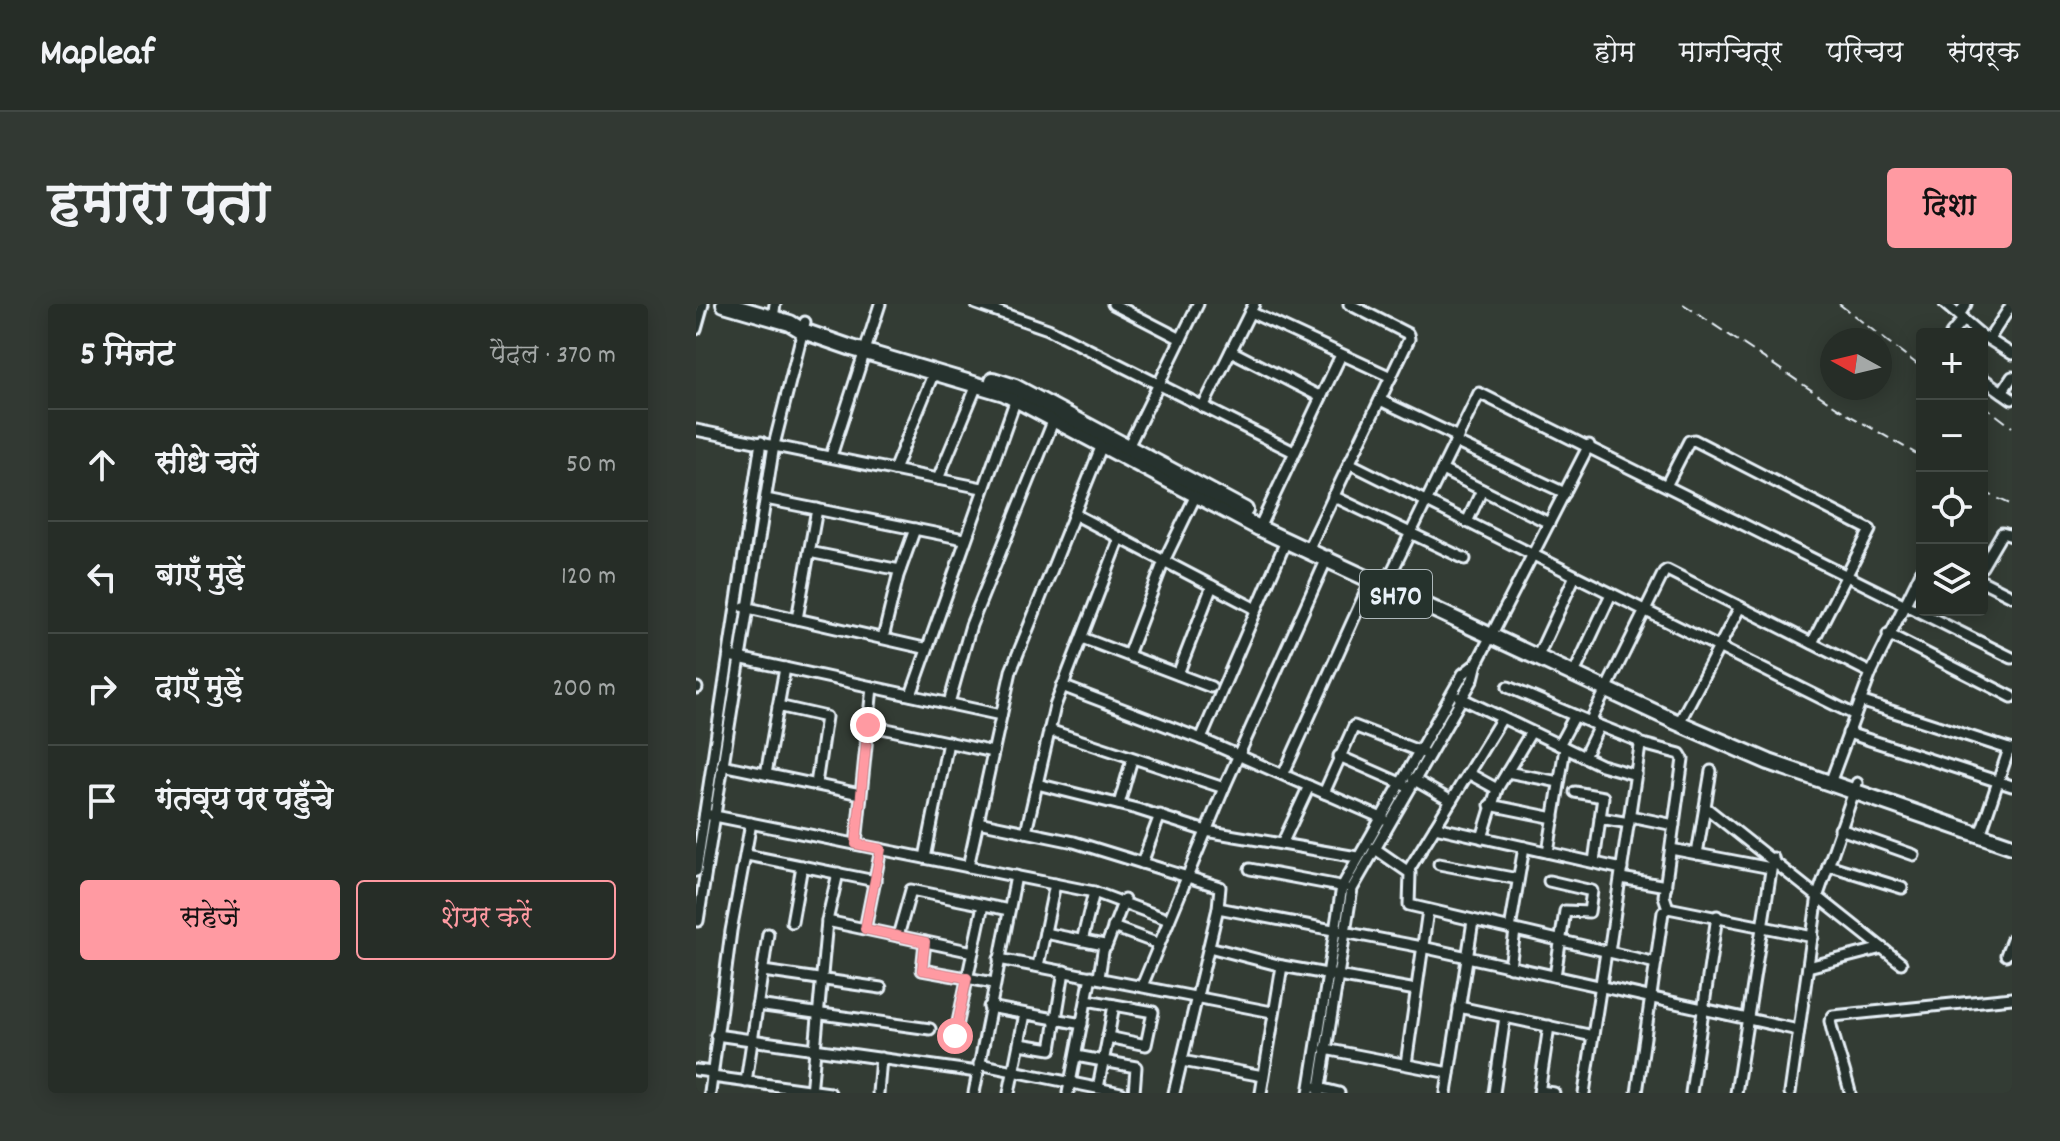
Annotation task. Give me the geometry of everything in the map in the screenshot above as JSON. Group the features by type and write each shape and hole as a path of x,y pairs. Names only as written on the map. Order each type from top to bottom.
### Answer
{"main road":[{"name":"SH70","path":"724,304 774,311 799,326 1018,394 1308,548 1769,762 1831,778 1981,831 2012,846"},
{"name":"SH70","path":"865,346 934,372 1018,394 1054,419 1102,445 1126,451"},
{"name":"SH70","path":"1261,524 1286,541 1308,548"},
{"name":"SH70","path":"1539,654 1577,667 1609,686"},
{"name":"SH70","path":"1981,831 2012,837"}],"street":[{"path":"696,329 703,304"},
{"path":"831,456 880,304"},
{"path":"976,304 1048,329 1294,452"},
{"path":"1113,304 1181,339"},
{"path":"1126,451 1198,304"},
{"path":"1308,548 1409,336 1349,304"},
{"path":"1945,304 1973,328"},
{"path":"1954,328 1966,304"},
{"path":"1988,331 2012,304"},
{"path":"1203,407 1252,308 1341,355 1391,377"},
{"path":"696,871 722,765 774,445 799,326"},
{"path":"1988,339 2012,354"},
{"path":"1231,351 1321,397"},
{"path":"1261,524 1341,355"},
{"path":"894,470 934,372"},
{"path":"2002,392 2012,377"},
{"path":"1988,382 2012,399"},
{"path":"938,479 977,385"},
{"path":"1284,773 1379,582 1411,534 1479,393 1589,445 2012,658"},
{"path":"911,695 924,648 1018,394"},
{"path":"1380,400 1565,493"},
{"path":"949,703 971,625 1054,419"},
{"path":"696,430 982,488"},
{"path":"1667,484 1689,441 1707,447 1870,530 1812,643"},
{"path":"698,921 728,656 761,442"},
{"path":"968,867 1011,671 1102,445"},
{"path":"1314,1090 1339,930 1357,857 1407,783 1457,696 1473,679 1477,663 1589,445"},
{"path":"1349,463 1574,578 1645,609 1855,715"},
{"path":"1442,470 1549,523"},
{"path":"1128,655 1164,561 1198,490"},
{"path":"1467,522 1482,490"},
{"path":"1333,496 1465,559"},
{"path":"766,499 964,539"},
{"path":"797,619 817,509"},
{"path":"1074,514 1256,609"},
{"path":"883,638 900,570 915,529"},
{"path":"1988,557 2002,533 2012,536"},
{"path":"1026,832 1062,686 1120,538"},
{"path":"1201,739 1286,541"},
{"path":"809,552 900,570"},
{"path":"1142,986 1224,788 1327,557"},
{"path":"1584,757 1609,686 1667,570 1871,673"},
{"path":"1539,654 1574,578"},
{"path":"1831,778 1871,673 1916,582"},
{"path":"1988,584 2012,596"},
{"path":"1178,674 1212,586"},
{"path":"1577,667 1611,594"},
{"path":"736,605 924,648"},
{"path":"1681,720 1740,607"},
{"path":"1888,634 2012,697"},
{"path":"1082,638 1211,687"},
{"path":"728,656 1001,715"},
{"path":"766,774 785,668"},
{"path":"1062,686 1284,773 1384,820"},
{"path":"856,844 872,687"},
{"path":"1508,687 1639,743 1682,756 1666,886 1668,908"},
{"path":"1457,696 1584,757 1636,775"},
{"path":"1860,701 2011,750 1981,831"},
{"path":"778,706 826,717 816,784"},
{"path":"1548,852 1562,746 1574,717"},
{"path":"1502,718 1408,871 1407,903 1656,963"},
{"path":"868,725 993,752"},
{"path":"1324,793 1354,726 1423,753"},
{"path":"1049,730 1224,788"},
{"path":"1482,838 1497,789 1531,732"},
{"path":"1848,733 2012,786"},
{"path":"925,858 948,742"},
{"path":"1584,1093 1622,873 1639,743"},
{"path":"1339,756 1451,801"},
{"path":"1119,804 1132,759"},
{"path":"722,765 860,794"},
{"path":"1697,854 1711,771"},
{"path":"1507,772 1559,782"},
{"path":"1468,773 1497,789"},
{"path":"1037,784 1160,815 1206,831 1357,857"},
{"path":"1282,844 1309,786"},
{"path":"1790,1093 1818,895 1855,787"},
{"path":"1575,792 1603,797 1594,862"},
{"path":"1490,805 1554,818"},
{"path":"1705,807 1901,963"},
{"path":"710,814 1094,892 1124,900 1169,920"},
{"path":"1142,863 1160,815"},
{"path":"1600,818 1674,825"},
{"path":"1347,888 1374,848 1384,820"},
{"path":"978,822 1142,863 1220,887 1218,908 1174,1093"},
{"path":"710,1093 716,1035 751,823"},
{"path":"1435,827 1594,862 1666,886"},
{"path":"1840,829 1914,855"},
{"path":"1510,967 1524,847"},
{"path":"1374,848 1408,871"},
{"path":"865,929 881,849"},
{"path":"1671,849 1772,863"},
{"path":"747,855 875,881"},
{"path":"1736,1093 1772,863"},
{"path":"1439,864 1518,879"},
{"path":"1828,865 1902,888"},
{"path":"792,922 802,866"},
{"path":"1250,869 1347,888"},
{"path":"811,1092 827,921 838,873"},
{"path":"976,1092 974,1069 1016,876"},
{"path":"1549,881 1592,891 1589,912 1566,910 1555,976"},
{"path":"1038,966 1055,884"},
{"path":"898,936 911,890 1009,910"},
{"path":"1082,941 1094,892"},
{"path":"1070,1088 1087,1000 1124,900"},
{"path":"955,1036 983,905"},
{"path":"1218,908 1422,947 1798,1030"},
{"path":"1637,1093 1663,912 1668,908 1717,916 1813,937"},
{"path":"1406,1064 1428,910"},
{"path":"1691,1093 1717,916"},
{"path":"827,921 973,952"},
{"path":"1446,1093 1473,921"},
{"path":"1113,927 1159,944"},
{"path":"1045,933 1106,947"},
{"path":"746,1082 768,934"},
{"path":"2006,955 2012,939"},
{"path":"925,942 922,970 994,983"},
{"path":"1209,947 1282,966 1416,990"},
{"path":"1808,967 1882,948"},
{"path":"999,959 1272,1012"},
{"path":"1261,1093 1282,966"},
{"path":"763,971 881,988"},
{"path":"1020,1044 1050,1050 1064,971"},
{"path":"1314,1090 1325,1049 1331,974"},
{"path":"1850,1092 1834,1043 1830,1021 1833,1016 2012,998"},
{"path":"1087,1000 1153,1014 1146,1045 1108,1037"},
{"path":"757,1005 930,1029"},
{"path":"1098,1088 1114,1005"},
{"path":"989,1007 1082,1024"},
{"path":"1459,1007 1593,1036"},
{"path":"1009,1093 1025,1014"},
{"path":"1494,1093 1505,1017"},
{"path":"1549,1026 1539,1092 1554,1093"},
{"path":"716,1035 953,1068 1015,1071 1070,1088 1098,1088 1121,1093"},
{"path":"1325,1049 1449,1073"},
{"path":"1076,1056 1138,1068 1134,1093"},
{"path":"878,1093 881,1058"},
{"path":"1182,1061 1263,1076"},
{"path":"696,1070 746,1082 830,1093"},
{"path":"1314,1090 1339,1093"}],"railway":[{"path":"1683,304 1847,414 1916,454"},
{"path":"1839,304 1916,363"},
{"path":"1988,409 2012,427"},
{"path":"1988,494 2012,505"}],"route":[{"path":"868,725 856,844 881,849 865,929 925,942 920,966 922,970 967,978 955,1036"}]}
